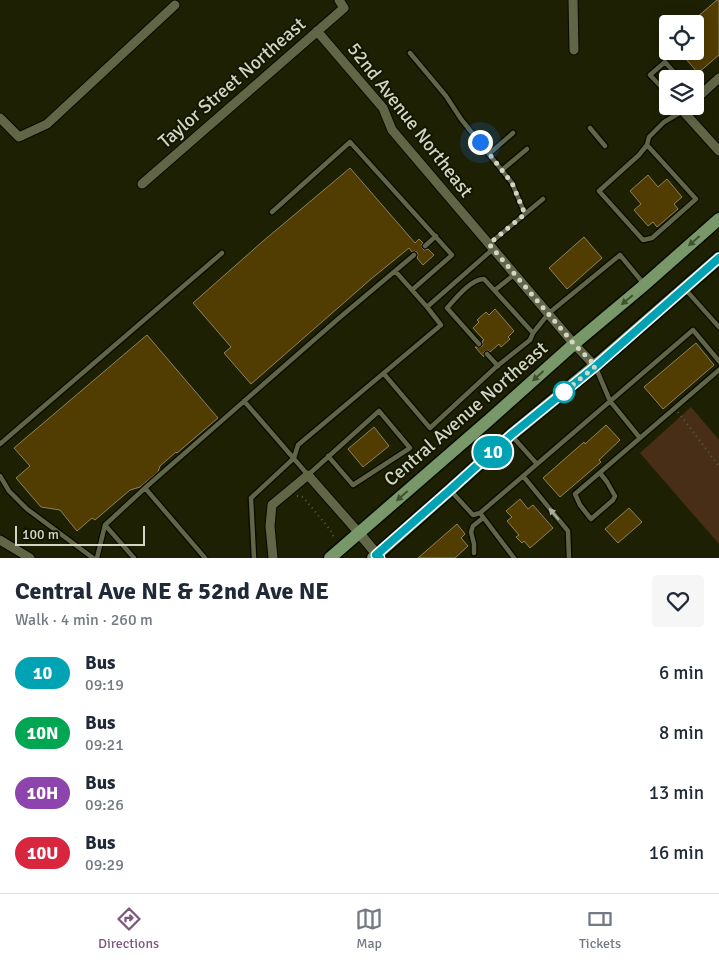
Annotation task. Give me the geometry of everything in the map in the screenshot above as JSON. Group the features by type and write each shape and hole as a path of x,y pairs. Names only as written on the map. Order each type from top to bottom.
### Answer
{"main road":[{"name":"Central Avenue Northeast","path":"330,558 719,219"},
{"path":"376,557 511,435 596,366 719,258"}],"street":[{"path":"573,0 574,50"},
{"name":"Taylor Street Northeast","path":"142,184 317,30 341,4"},
{"path":"0,118 19,137 47,124 175,5"},
{"name":"52nd Avenue Northeast","path":"317,30 383,108 392,130 574,344 596,366"},
{"path":"704,92 719,78"},
{"path":"689,115 719,152"},
{"path":"272,558 270,526 272,505 308,475 376,557"},
{"path":"0,540 30,558"}],"lane":[{"path":"410,53 446,96 461,119 512,183 525,214"},
{"path":"659,85 650,75 665,62 672,70"},
{"path":"647,145 696,199 652,238 643,240 599,191 639,155 647,145 649,137 674,115"},
{"path":"590,128 605,146"},
{"path":"489,154 513,133"},
{"path":"272,212 350,142 452,255 412,290"},
{"path":"502,170 527,149"},
{"path":"426,307 543,199"},
{"path":"425,246 436,236"},
{"path":"0,444 222,253"},
{"path":"97,558 105,525 244,401 414,255"},
{"path":"384,374 430,428 498,366 530,340 533,333 549,313 620,255 644,285"},
{"path":"254,558 251,498 294,458 298,445 441,325 396,272"},
{"path":"495,290 515,274"},
{"path":"479,344 447,308 478,279 484,279 533,333"},
{"path":"684,288 719,327"},
{"path":"474,553 471,532 473,526 482,516 523,476 693,330 719,361"},
{"path":"488,354 498,366"},
{"path":"596,366 610,402 640,438"},
{"path":"600,473 614,496 613,500 591,519 580,505 575,494 719,370"},
{"path":"244,401 308,475 328,456 379,412 410,448 353,485 328,456"},
{"path":"511,435 537,464"},
{"path":"0,476 9,492 27,509 93,558"},
{"path":"523,476 568,532 569,558"},
{"path":"145,488 205,558"},
{"path":"450,490 473,515 482,516 514,558"},
{"path":"105,525 134,558"}],"path":[{"path":"675,408 686,420 693,433 719,466"},
{"path":"290,490 295,495 303,497 332,532 334,540 342,547"}],"shaded area":[{"path":"691,407 719,440 719,544 640,453"}],"building":[{"path":"719,0 719,55 702,70 695,70 687,60 704,60 704,15 700,15"},
{"path":"350,168 415,243 419,239 423,243 421,245 422,248 424,250 428,249 434,255 423,265 417,258 417,252 412,252 409,248 251,384 224,353 231,347 193,303"},
{"path":"648,175 658,187 667,179 682,197 674,204 678,209 657,227 653,222 648,226 634,210 641,204 630,191"},
{"path":"584,237 602,258 567,289 549,268"},
{"path":"495,309 514,331 508,337 510,339 501,347 499,344 490,352 488,350 485,351 483,353 484,357 475,347 481,347 484,340 473,328 479,322 477,320 486,312 489,315"},
{"path":"147,335 218,418 160,466 158,472 140,487 130,490 95,520 92,518 77,531 60,510 41,507 16,478 30,466 14,448"},
{"path":"696,343 714,365 663,409 644,387"},
{"path":"606,425 620,440 599,460 601,462 560,497 543,478"},
{"path":"374,427 389,446 363,467 348,449"},
{"path":"520,499 528,509 533,505 553,528 530,548 524,541 522,543 516,537 519,535 507,521 512,517 506,511"},
{"path":"629,508 642,522 618,543 605,529"},
{"path":"457,524 465,534 461,538 468,546 455,558 418,558"}],"bus line":[{"name":"10","path":"380,558 376,555 511,435 596,366 719,258"}],"route":[{"path":"480,142 512,183 525,214 489,244 574,344 596,366 564,392"}]}
